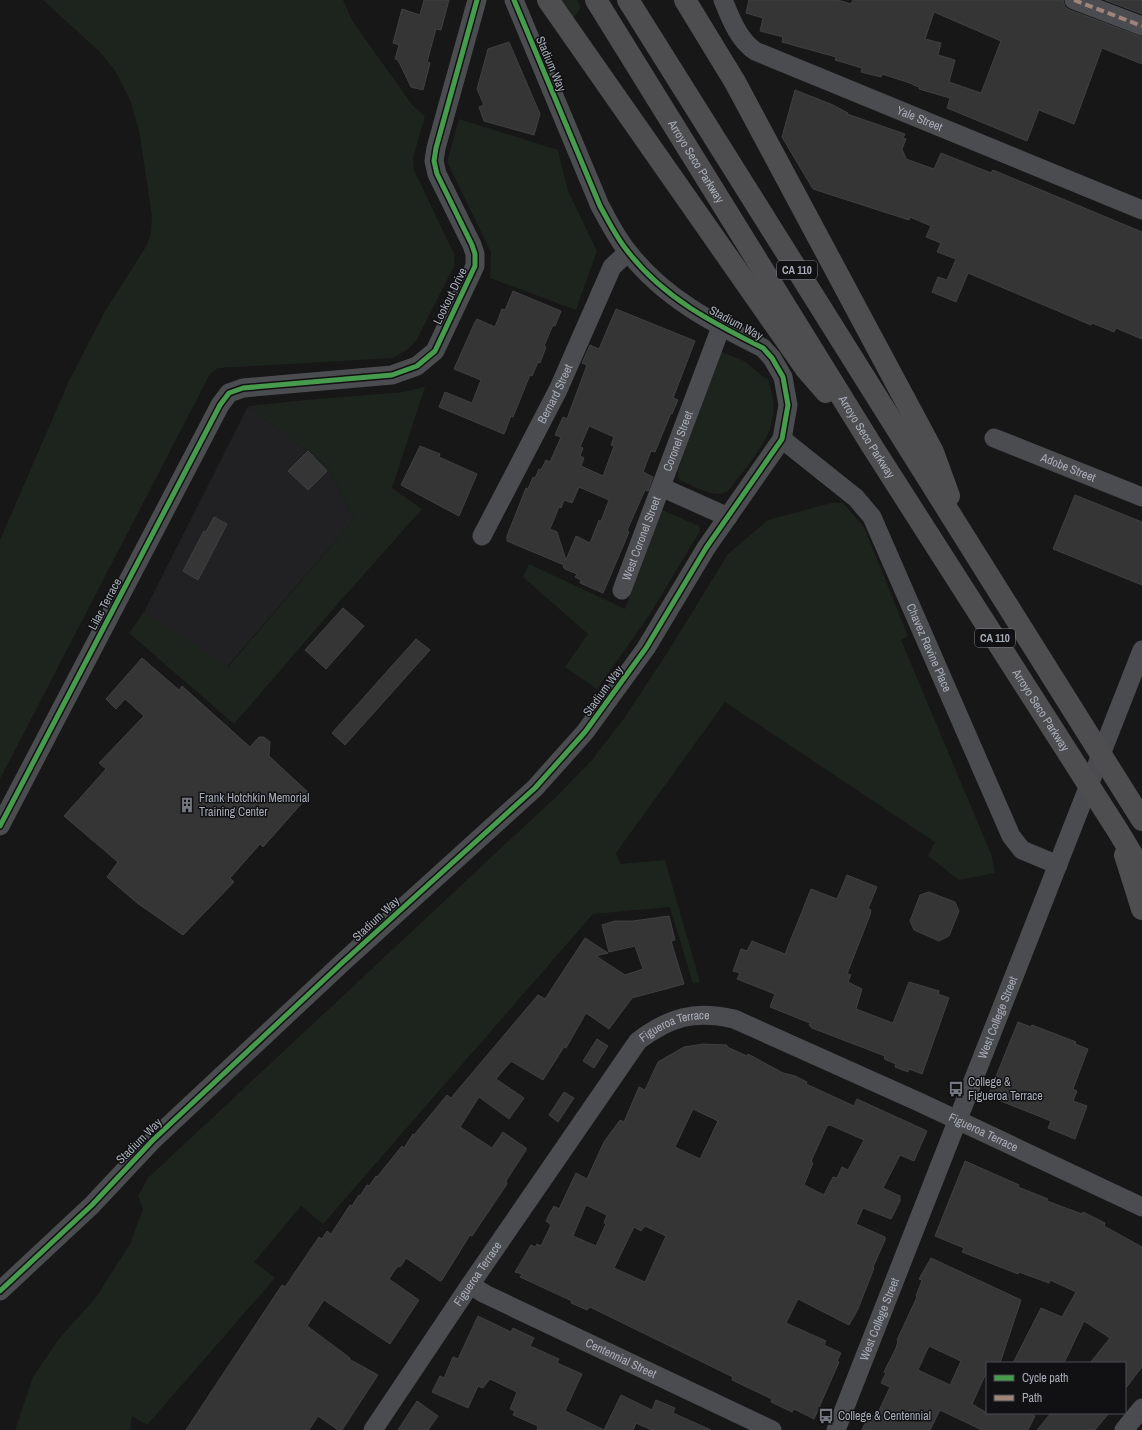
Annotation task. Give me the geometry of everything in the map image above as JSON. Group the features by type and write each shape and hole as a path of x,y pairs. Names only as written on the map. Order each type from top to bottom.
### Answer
{"highway":[{"path":"548,0 806,369 872,446"},
{"name":"Arroyo Seco Parkway","path":"596,0 872,446 1142,871"},
{"name":"CA 110","path":"628,0 1142,820"},
{"path":"685,0 735,82 933,452 966,540"},
{"path":"698,0 735,82"},
{"path":"1118,831 1132,883 1142,909"}],"street":[{"name":"Lookout Drive","path":"229,393 243,388 392,375 417,366 435,351 475,266 475,254 472,245 437,174 434,161 436,148 477,0"},
{"name":"Stadium Way","path":"0,1292 92,1205 153,1140 535,788 585,732 616,692 646,648 706,548 782,439 788,405 783,377 772,358 763,348 694,312 656,284 628,252 600,206 514,0"},
{"name":"Yale Street","path":"723,0 739,36 746,45 755,51 1142,210"},
{"path":"1074,0 1142,26"},
{"name":"Bernard Street","path":"482,536 558,390 612,267 628,252"},
{"name":"Coronel Street","path":"721,327 660,487 728,517"},
{"name":"Lilac Terrace","path":"0,826 220,405 229,393"},
{"name":"Adobe Street","path":"994,438 1142,497"},
{"name":"Chavez Ravine Place","path":"782,439 856,498 872,518 1011,836 1022,850 1058,865"},
{"name":"West Coronel Street","path":"622,590 660,487"},
{"name":"West College Street","path":"836,1430 1116,720 1142,650"},
{"name":"Figueroa Terrace","path":"373,1430 470,1285 638,1041 657,1026 675,1020 705,1015 734,1019 1142,1207"},
{"name":"Centennial Street","path":"470,1285 485,1294 772,1430"},
{"path":"1124,1430 1142,1408"}],"shaded area":[{"path":"43,0 343,0 353,22 413,106 425,116 413,158 414,170 454,254 454,266 416,341 408,349 393,358 218,368 210,374 0,779 0,540 69,381 104,313 147,245 151,232 152,216 139,130 130,100 116,72 100,52"},
{"path":"559,0 577,0 581,7 573,19"},
{"path":"459,119 558,150 568,191 597,251 576,310 490,278 491,252 447,162"},
{"path":"719,351 744,361 766,379 768,378 772,396 773,415 771,425 762,446 728,491 717,494 705,491 681,481 678,477 678,470"},
{"path":"425,387 392,488 422,509 234,724 129,633 144,612 228,667 354,519 328,467 248,406 403,392"},
{"path":"248,406 328,467 354,519 227,667 144,612"},
{"path":"831,503 843,503 864,527 908,636 901,640 991,854 995,873 959,880 928,856 935,842 725,702 616,853 620,864 665,860 700,982 693,984 670,907 593,914 323,1224 301,1206 254,1262 275,1278 147,1425 132,1416 130,1430 15,1430 33,1377 58,1340 97,1296 130,1244 143,1209 138,1196 148,1178 558,795 592,760 625,717 669,650 728,554 768,520"},
{"path":"662,510 699,526 700,531 650,614 597,689 565,667 588,634 523,577 529,564 625,609"}],"building":[{"path":"424,0 449,0 441,30 436,29 427,62 430,63 423,90 411,87 398,60 395,59 399,45 393,43 402,9 420,15"},
{"path":"749,0 838,0 851,4 853,0 1063,0 1065,7 1070,10 1142,37 1142,64 1102,48 1074,124 1039,110 1027,141 947,108 950,98 919,89 919,87 913,84 882,74 881,77 861,72 862,68 835,60 836,57 782,42 783,37 760,31 763,18 746,13","holes":["934,12 1001,41 981,93 949,82 955,60 938,55 941,43 925,39"]},
{"path":"1105,0 1142,0 1142,14"},
{"path":"509,42 540,114 534,135 484,121 479,107 484,105 477,89 488,49"},
{"path":"795,90 833,105 848,113 847,114 905,134 903,138 906,139 902,149 906,159 934,169 941,153 991,173 993,170 1142,232 1142,339 1116,328 1114,332 1092,323 1091,325 968,273 956,302 932,292 938,277 947,280 956,259 937,252 941,243 926,237 931,226 910,217 909,220 813,189 782,137"},
{"path":"513,291 561,311 544,346 546,347 540,363 538,362 532,376 530,375 513,417 511,416 504,434 439,407 445,392 472,403 481,380 454,369 477,319 495,327 502,309 505,310"},
{"path":"616,309 695,341 673,398 678,400 655,452 651,451 643,472 653,477 648,491 645,490 636,510 627,531 629,532 603,593 580,583 581,580 575,577 577,574 565,569 563,567 564,565 507,541 507,536 526,488 528,489 533,477 535,478 539,469 541,470 546,460 550,462 561,437 555,435 563,417 567,419 587,365 582,363 590,345 599,349","holes":["589,426 614,437 611,445 614,446 603,476 581,466 584,458 580,456 583,448 580,447","579,487 609,500 590,543 576,536 566,560 557,532 550,529 559,507 561,508 564,500 572,503"]},
{"path":"420,446 440,454 439,457 477,474 459,516 401,485"},
{"path":"308,451 327,471 308,490 288,471"},
{"path":"1075,495 1142,522 1142,585 1053,549"},
{"path":"214,517 227,524 198,580 183,571 204,531 206,532"},
{"path":"343,608 364,626 326,669 305,650"},
{"path":"416,639 430,650 345,745 332,733"},
{"name":"Frank Hotchkin Memorial Training Center","path":"142,658 179,690 182,686 250,747 259,737 264,737 270,742 269,756 310,794 263,847 260,844 230,878 234,882 183,935 137,903 107,877 118,862 64,816 106,769 99,763 144,716 125,699 116,709 106,699"},
{"path":"847,875 877,887 868,909 871,910 870,915 847,974 851,975 848,982 862,989 856,1009 893,1023 909,982 939,991 938,994 949,998 922,1074 909,1069 908,1072 895,1067 896,1064 884,1059 885,1056 812,1028 809,1025 810,1023 770,1007 775,994 737,979 740,973 733,971 741,949 747,951 752,941 785,954 811,889 837,899"},
{"path":"929,892 955,902 959,911 949,936 939,941 914,930 910,921 920,895"},
{"path":"669,916 675,940 671,941 684,984 632,998 609,1029 586,1013 566,1048 564,1047 543,1080 511,1061 496,1079 524,1098 509,1119 479,1097 460,1127 492,1148 503,1132 526,1148 526,1150 506,1181 507,1184 472,1236 470,1235 442,1280 440,1281 406,1258 401,1266 397,1267 389,1279 419,1300 390,1344 324,1300 307,1326 350,1358 349,1359 378,1375 342,1430 338,1430 318,1416 309,1430 186,1430 282,1285 285,1287 319,1237 322,1239 327,1231 331,1234 350,1205 352,1206 367,1185 369,1186 402,1146 404,1148 413,1134 414,1135 447,1095 451,1098 538,995 545,999 585,938 608,953 596,956 625,975 643,969 635,946 609,952 602,925 615,921 633,921"},
{"path":"1018,1022 1031,1027 1032,1025 1076,1042 1075,1044 1088,1049 1073,1089 1077,1091 1073,1101 1087,1106 1075,1139 1048,1128 1051,1121 988,1096"},
{"path":"597,1039 608,1046 594,1068 583,1061"},
{"path":"703,1044 727,1045 727,1047 747,1056 748,1054 783,1073 795,1076 807,1082 806,1084 854,1106 857,1099 927,1131 914,1161 900,1155 883,1188 900,1196 900,1201 891,1219 863,1208 856,1224 885,1237 885,1240 873,1267 874,1268 858,1309 849,1325 798,1299 786,1323 826,1341 824,1345 841,1353 837,1361 839,1362 814,1419 794,1409 792,1412 771,1402 772,1399 732,1380 733,1377 590,1307 587,1310 571,1303 572,1301 520,1277 522,1274 515,1272 531,1245 535,1247 537,1244 541,1246 551,1225 546,1221 554,1206 559,1209 576,1173 587,1179 604,1142 620,1120 624,1122 639,1087 645,1090 658,1062 684,1047","holes":["693,1109 718,1121 700,1159 675,1147","830,1125 864,1140 848,1170 842,1167 837,1178 833,1177 824,1195 804,1185 813,1163 811,1163 812,1159 827,1126","586,1205 607,1215 604,1223 606,1224 596,1246 573,1236","645,1226 666,1236 645,1282 614,1268 634,1227 641,1231"]},
{"path":"564,1092 574,1098 558,1122 549,1115"},
{"path":"965,1161 1019,1185 1018,1187 1048,1199 1047,1201 1082,1214 1083,1212 1105,1223 1104,1226 1142,1247 1142,1367 1126,1388 1126,1362 1091,1362 1110,1338 1084,1321 1064,1362 1014,1362 1041,1308 1062,1317 1076,1292 1050,1280 1049,1283 1019,1272 1018,1274 962,1252 964,1248 935,1236"},
{"path":"931,1258 1021,1300 1000,1362 986,1362 986,1373 972,1404 986,1412 986,1414 1031,1414 1035,1416 1028,1430 982,1430 940,1410 930,1430 862,1430 869,1414 876,1417 890,1387 881,1383 886,1373 884,1372 896,1348 897,1340 917,1297 916,1296 922,1280 919,1279","holes":["929,1346 961,1361 950,1385 918,1370"]},
{"path":"478,1316 511,1332 513,1328 534,1338 530,1346 559,1359 557,1363 582,1374 565,1411 604,1430 537,1430 538,1426 513,1415 515,1411 510,1409 517,1392 490,1379 483,1388 478,1386 468,1408 432,1392 440,1376 444,1378 453,1357 458,1359"},
{"path":"621,1395 652,1410 656,1400 675,1408 673,1413 711,1430 652,1430 636,1423 633,1430 604,1430"},
{"path":"417,1401 438,1416 428,1430 398,1430"},
{"path":"1050,1414 1108,1414 1095,1430 1037,1430"}],"marked path":[{"path":"1074,0 1142,26"}],"cycle path":[{"path":"0,826 220,405 229,393 243,388 392,375 417,366 435,351 475,266 475,254 472,245 437,174 434,161 436,148 477,0"},
{"path":"0,1291 92,1205 153,1140 342,963 535,788 585,732 646,648 706,548 782,439 788,405 783,377 772,358 763,348 708,319 674,296 643,269 617,236 600,206 514,0"}],"place":[{"name":"Frank Hotchkin Memorial Training Center","path":"187,805"},
{"name":"College & Figueroa Terrace","path":"956,1089"},
{"name":"College & Centennial","path":"826,1416"}]}
